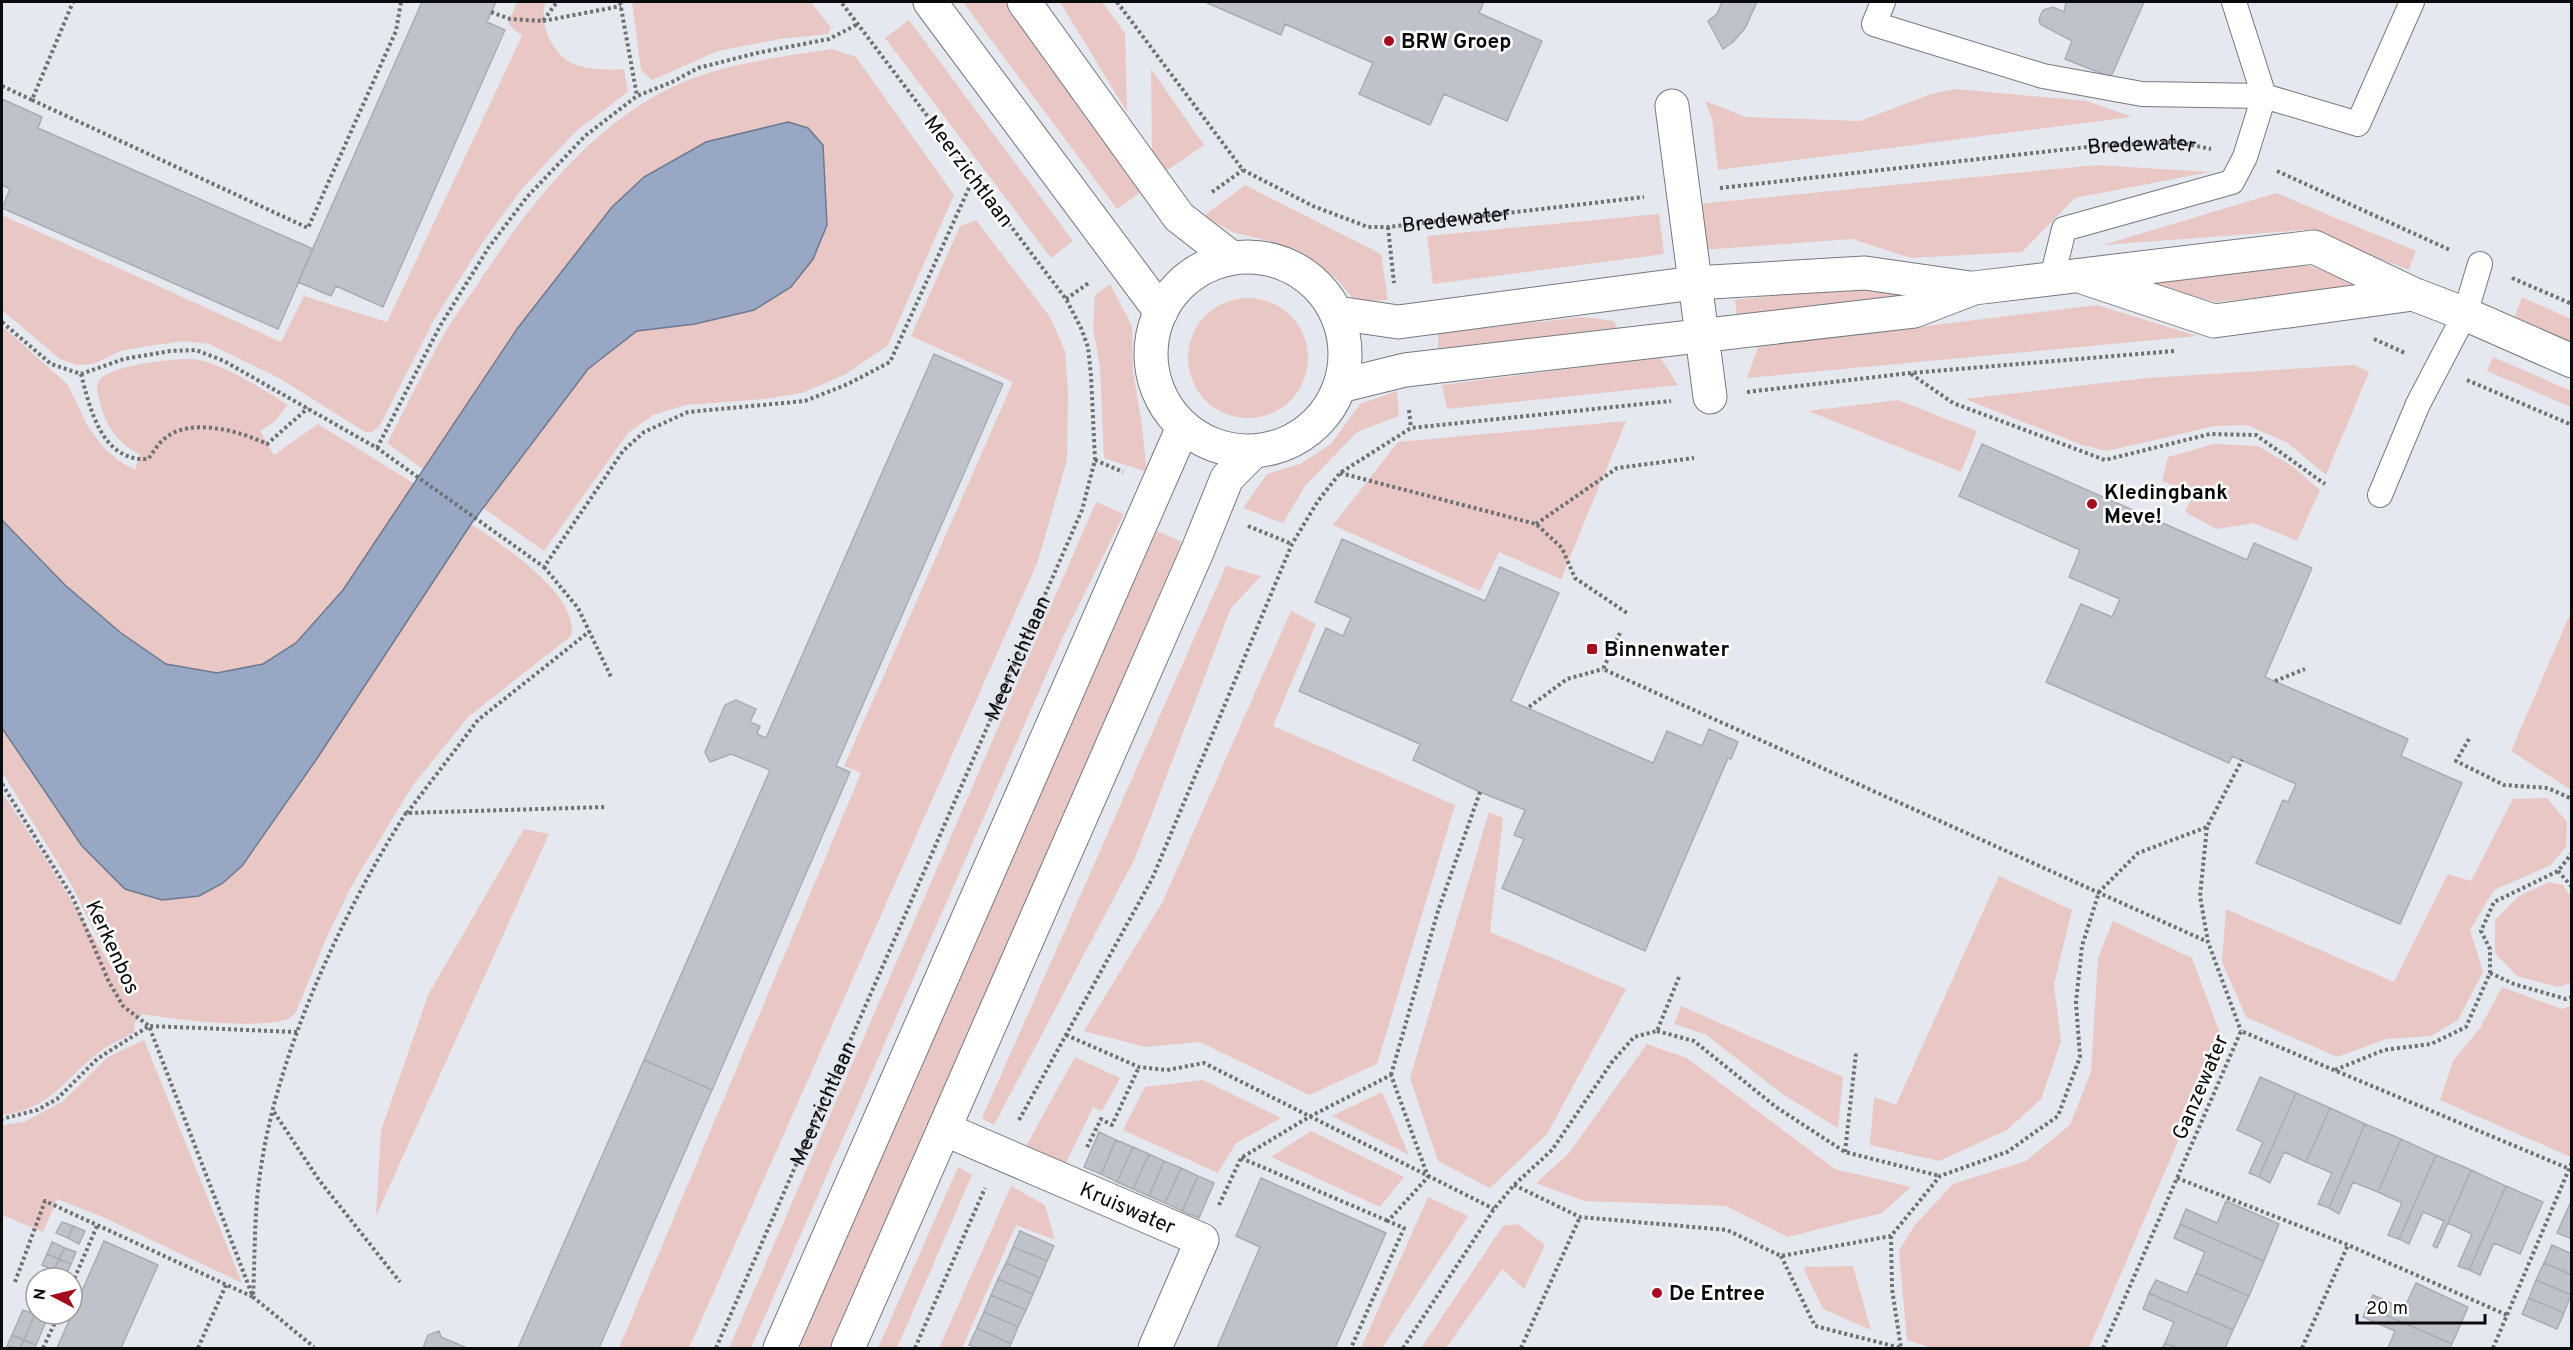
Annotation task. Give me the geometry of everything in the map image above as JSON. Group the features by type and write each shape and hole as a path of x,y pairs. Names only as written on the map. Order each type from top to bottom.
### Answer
{"street":[{"path":"930,2 1161,312"},
{"path":"1024,2 1179,217 1232,258"},
{"path":"1672,105 1710,397"},
{"path":"1340,386 1405,370 1914,311 1974,288 2313,247 2413,294 2465,314 2571,361"},
{"path":"1257,257 1282,263 1305,274 1323,292 1337,313 1346,350 1340,386 1327,412 1307,433 1282,446 1253,452 1215,446 1198,438 1183,427 1163,402 1152,373 1151,342 1161,312 1173,293 1203,268 1232,258 1257,257"},
{"path":"1337,313 1398,322 1695,283 1865,273 1974,288"},
{"path":"2064,277 2214,321 2413,294"},
{"path":"780,1348 1183,427"},
{"path":"848,1348 1197,552 1227,478 1253,452"},
{"name":"Kruiswater","path":"944,1129 1202,1240 1155,1348"}],"lane":[{"path":"1883,2 1874,24 2043,76 2142,94 2264,96 2358,124 2412,2"},
{"path":"2064,277 2064,229 2232,182 2245,156 2264,96 2234,2"},
{"path":"2380,495 2436,367 2465,314 2480,264"}],"path":[{"path":"32,100 74,2"},
{"path":"2,86 308,228 396,31 401,2"},
{"path":"543,21 557,2"},
{"name":"Meerzichtlaan","path":"716,1348 1072,532 1089,490 1095,460 1088,347 1066,299 841,2"},
{"name":"Bredewater","path":"1116,2 1243,170 1313,206 1368,226 1388,227 2096,146 2177,142 2245,156 2571,304"},
{"path":"491,12 510,19 543,21 620,4 637,96"},
{"path":"377,448 440,326 489,247 527,196 585,136 637,96 672,82 698,68 828,39 858,24"},
{"path":"544,567 622,451 644,432 688,412 805,401 848,384 890,362 974,177"},
{"path":"2,322 51,364 81,374 124,359 170,351 196,351 224,361 377,448 392,461 544,567 578,608 612,679"},
{"path":"2369,337 2571,425"},
{"path":"915,1348 1001,1153 1152,879 1292,544 1318,501 1340,473 1411,428 1710,397 1910,373 2181,351"},
{"path":"1910,373 1953,403 2105,460 2210,434 2256,435 2325,484"},
{"path":"81,374 95,423 107,441 121,453 135,460 148,459 163,439 183,429 206,428 237,432 267,444 308,408"},
{"path":"1536,524 1617,468 1694,458"},
{"path":"1340,473 1536,524 1562,548 1575,578 1627,613"},
{"path":"253,1297 260,1174 273,1111 297,1032 347,917 379,856 406,813 478,720 590,631"},
{"path":"1603,669 1620,633"},
{"path":"1529,707 1567,679 1603,669 2208,942"},
{"path":"2275,681 2305,669"},
{"path":"2469,739 2456,761 2504,785 2548,788 2571,799"},
{"path":"2241,1031 2208,942 2200,896 2206,827 2242,760"},
{"name":"Kerkenbos","path":"2,784 73,898 109,982 123,1006 149,1026"},
{"path":"1428,1177 1391,1075 1438,911 1480,792"},
{"path":"406,813 606,807"},
{"path":"1781,1256 1815,1326 1901,1348 1892,1289 1891,1236 1940,1176 2007,1152 2058,1116 2080,1057 2076,1002 2082,946 2099,892 2138,853 2206,827"},
{"path":"2334,1070 2384,1050 2431,1044 2466,1027 2490,973 2490,949 2481,931 2494,902 2558,871 2571,853"},
{"path":"2558,871 2571,887"},
{"path":"2490,973 2535,990 2566,999 2571,997"},
{"path":"1657,1031 1679,977"},
{"path":"2,1119 37,1110 57,1099 97,1059 149,1026 297,1032"},
{"path":"149,1026 253,1297"},
{"path":"1402,1348 1494,1209 1514,1185 1552,1150 1612,1062 1634,1037 1657,1031 1694,1041 1776,1107 1845,1152 1940,1176"},
{"name":"Ganzewater","path":"2103,1348 2241,1031 2570,1170"},
{"path":"1066,1035 1139,1068 1167,1070 1204,1063 1494,1209"},
{"path":"1845,1152 1856,1053"},
{"path":"1069,1182 1101,1119 1112,1125 1139,1068"},
{"path":"1202,1240 1241,1158 1309,1117 1391,1075"},
{"path":"273,1111 319,1180 400,1282"},
{"path":"1241,1158 1404,1228 1351,1348"},
{"path":"2493,1348 2570,1170 2571,1162"},
{"path":"1388,1221 1428,1177"},
{"path":"2177,1178 2348,1245 2507,1314"},
{"path":"1514,1185 1580,1217 1727,1230 1781,1256 1891,1236"},
{"path":"15,1282 45,1201 253,1297 314,1347"},
{"path":"1521,1348 1580,1217"},
{"path":"80,1266 97,1226"},
{"path":"2302,1348 2348,1245"},
{"path":"198,1348 226,1285"},
{"path":"43,1348 53,1326"}],"shaded area":[{"path":"517,2 546,2 544,20 554,48 568,61 582,67 624,69 628,92 576,131 521,190 483,242 434,320 379,427 372,432 365,432 279,378 209,344 183,341 142,347 120,351 94,364 77,365 60,359 2,310 2,215 281,342 304,296 387,322 522,36 508,24"},
{"path":"632,2 811,2 831,28 828,34 780,39 718,51 652,80 641,70"},
{"path":"963,2 1007,2 1142,191 1117,209"},
{"path":"1060,2 1102,2 1125,33 1127,112"},
{"path":"909,20 1073,241 1051,258 885,38"},
{"path":"832,49 856,57 954,195 888,345 846,374 802,393 764,399 686,405 653,415 628,433 544,551 483,508 588,369 637,331 695,324 754,310 791,287 827,225 823,145 517,329 424,470 387,443 446,331 498,253 545,191 600,135 630,112 663,92 699,76 748,63"},
{"path":"1151,69 1204,145 1166,171 1152,151"},
{"path":"1956,89 2087,101 2132,117 1718,170 1712,119 1705,101 1746,117 1860,121 1931,94"},
{"path":"2097,165 2210,172 2075,198 2022,252 1911,258 1852,239 1702,250 1698,204"},
{"path":"1245,185 1381,254 1388,300 1356,302 1336,278 1307,258 1272,242 1232,232 1204,216"},
{"path":"2276,193 2416,251 2409,270 2304,230 2103,245"},
{"path":"1659,214 1664,254 1433,284 1427,236"},
{"path":"976,220 1050,317 1065,351 1068,392 1067,460 1038,561 689,1348 619,1348 861,773 844,766 1013,382 911,336 960,226"},
{"path":"2302,263 2365,286 2216,302 2136,281"},
{"path":"1110,284 1132,326 1133,371 1147,472 1104,458 1100,367 1093,328 1095,295"},
{"path":"1874,285 1919,292 1887,302 1737,319 1735,300"},
{"path":"2522,297 2571,319 2571,343 2514,318"},
{"path":"1248,298 1271,302 1291,315 1304,335 1308,358 1304,381 1291,401 1271,414 1248,418 1225,414 1205,401 1192,381 1188,358 1192,335 1205,315 1225,302"},
{"path":"2097,305 2197,336 1747,378 1758,347"},
{"path":"1583,317 1614,321 1618,330 1438,351 1438,333"},
{"path":"2,326 68,385 87,425 103,447 119,461 135,470 140,454 125,445 108,424 101,407 98,383 105,376 129,367 190,359 210,363 233,373 288,405 274,422 260,431 274,455 318,424 415,484 343,590 296,643 263,664 217,673 166,664 121,633 65,585 2,520"},
{"path":"1660,357 1678,385 1447,409 1442,385"},
{"path":"2493,357 2571,391 2571,407 2487,371"},
{"path":"2354,365 2369,372 2326,475 2288,443 2247,425 2215,426 2107,451 2082,445 1965,399 2147,378"},
{"path":"1397,391 1399,416 1357,432 1305,486 1283,523 1243,508 1267,474 1300,464 1331,444 1360,404"},
{"path":"1898,400 1977,431 1961,472 1808,411"},
{"path":"1626,421 1561,579 1499,552 1480,591 1333,525 1398,442"},
{"path":"2214,444 2258,446 2292,466 2320,490 2297,541 2254,523 2217,529 2185,512 2194,494 2162,481 2168,457"},
{"path":"1096,502 1124,514 1062,639 751,1348 729,1348"},
{"path":"471,524 518,557 551,588 564,604 571,620 571,636 468,717 413,785 352,885 328,934 296,1012 285,1020 252,1024 194,1021 142,1014 134,1024 135,1032 102,1050 46,1099 19,1112 2,1115 2,792 114,971 72,886 2,772 2,728 82,846 125,889 223,883 242,866 316,760"},
{"path":"1157,531 1182,542 833,1348 796,1348"},
{"path":"1226,566 1261,576 1231,608 1135,858 994,1125 982,1118"},
{"path":"1291,611 1316,624 1273,726 1455,805 1377,1064 1309,1095 1200,1042 1145,1047 1084,1031 1163,901"},
{"path":"2571,612 2572,790 2511,751"},
{"path":"2547,798 2567,822 2566,847 2551,865 2494,890 2470,930 2483,972 2458,1020 2431,1036 2387,1039 2337,1057 2246,1017 2222,962 2226,909 2394,982 2448,874 2471,881 2513,799"},
{"path":"1489,812 1503,818 1490,932 1626,989 1547,1134 1490,1188 1438,1161 1410,1078"},
{"path":"524,829 549,834 376,1216 381,1131 428,995"},
{"path":"1999,876 2072,910 2054,984 2061,1041 2041,1099 2007,1130 1939,1161 1870,1145 1874,1097 1896,1105"},
{"path":"2549,882 2563,885 2571,897 2571,983 2558,987 2517,976 2495,953 2495,920 2519,896"},
{"path":"2113,921 2192,958 2222,1039 2089,1348 1932,1348 1907,1340 1899,1251 1914,1226 1953,1184 2026,1161 2070,1125 2091,1072 2098,958"},
{"path":"2502,987 2562,1009 2571,1006 2571,1157 2440,1100 2453,1061 2480,1028"},
{"path":"1681,1006 1843,1077 1838,1128 1784,1095 1705,1034 1674,1024"},
{"path":"144,1040 242,1283 103,1217 57,1199 43,1232 2,1215 2,1125 24,1122 62,1102 108,1057"},
{"path":"1647,1044 1687,1058 1835,1169 1911,1187 1882,1213 1788,1237 1726,1206 1584,1201 1536,1183 1569,1153"},
{"path":"1075,1057 1120,1078 1102,1111 1093,1107 1064,1167 1025,1148"},
{"path":"1203,1080 1281,1118 1236,1143 1218,1173 1123,1130 1145,1087"},
{"path":"1382,1092 1409,1155 1332,1116"},
{"path":"1311,1131 1404,1177 1380,1207 1271,1157"},
{"path":"958,1167 972,1175 897,1348 878,1348"},
{"path":"1011,1186 1045,1205 1055,1240 1016,1225 962,1348 939,1348"},
{"path":"1428,1197 1468,1216 1382,1348 1361,1348"},
{"path":"1518,1224 1545,1245 1524,1289 1502,1269 1446,1348 1421,1348 1503,1226"},
{"path":"1853,1266 1871,1330 1823,1309 1803,1267"}],"water":[{"path":"788,122 808,128 823,145 827,225 813,259 791,287 754,310 695,324 637,331 588,369 471,524 316,760 242,866 223,883 199,896 162,900 125,889 82,846 2,728 2,520 65,585 121,633 166,664 217,673 263,664 296,643 343,590 517,329 612,207 644,177 706,142"}],"building":[{"path":"422,2 496,2 487,22 505,30 383,307 336,286 331,296 298,282"},
{"path":"1205,2 1484,2 1479,13 1542,41 1507,121 1444,94 1430,125 1359,94 1373,63 1285,24 1281,35"},
{"path":"1722,2 1757,2 1745,28 1733,42 1723,49 1708,21 1717,14"},
{"path":"2066,2 2144,2 2110,79 2108,76 2065,59 2072,41 2040,24 2039,19 2043,10 2053,7 2064,12"},
{"path":"2,99 42,117 38,128 313,249 278,329 2,208 10,189 2,185"},
{"path":"934,354 1003,384 836,766 850,772 712,1090 644,1060 770,770 731,754 710,762 705,752 725,705 736,700 756,709 750,722 760,726 757,734 766,738"},
{"path":"1982,444 2247,560 2254,543 2312,568 2265,677 2408,739 2401,756 2462,783 2400,924 2256,863 2283,800 2288,802 2296,784 2232,756 2229,763 2046,682 2081,604 2112,617 2120,599 2069,577 2080,550 1959,496"},
{"path":"1342,539 1485,601 1500,567 1559,593 1511,701 1653,763 1667,731 1702,746 1709,729 1738,742 1731,759 1728,758 1645,951 1502,888 1524,839 1514,835 1525,810 1480,792 1413,760 1420,744 1299,691 1326,628 1343,636 1351,618 1315,602"},
{"path":"644,1060 712,1090 599,1348 518,1348"},
{"path":"2260,1077 2296,1093 2259,1177 2249,1173 2263,1142 2237,1130"},
{"path":"2296,1093 2330,1108 2306,1162 2284,1152 2270,1183 2259,1177"},
{"path":"2330,1108 2365,1124 2329,1208 2318,1204 2332,1173 2306,1162"},
{"path":"2365,1124 2401,1139 2378,1192 2353,1182 2339,1214 2329,1208"},
{"path":"1099,1132 1116,1140 1101,1174 1084,1167"},
{"path":"2401,1139 2436,1155 2399,1239 2388,1235 2402,1203 2378,1192"},
{"path":"1116,1140 1133,1147 1117,1182 1101,1174"},
{"path":"1133,1147 1149,1154 1133,1189 1117,1182"},
{"path":"1149,1154 1164,1161 1149,1196 1133,1189"},
{"path":"2436,1155 2471,1170 2437,1248 2433,1246 2444,1221 2423,1212 2409,1244 2399,1239"},
{"path":"1164,1161 1181,1168 1165,1203 1149,1196"},
{"path":"1181,1168 1198,1176 1182,1211 1165,1203"},
{"path":"2471,1170 2506,1186 2469,1270 2458,1266 2472,1234 2448,1223"},
{"path":"1198,1176 1214,1183 1199,1218 1182,1211"},
{"path":"1261,1178 1386,1233 1335,1348 1217,1348 1260,1247 1236,1236"},
{"path":"2506,1186 2543,1202 2520,1254 2494,1243 2480,1275 2469,1270"},
{"path":"2572,1199 2572,1239 2557,1233"},
{"path":"2226,1201 2279,1224 2264,1261 2180,1224 2186,1209 2217,1223"},
{"path":"62,1222 73,1226 68,1238 56,1233"},
{"path":"2180,1224 2264,1261 2249,1296 2196,1273 2205,1252 2174,1238"},
{"path":"73,1226 85,1231 79,1244 68,1238"},
{"path":"1020,1231 1054,1246 1047,1261 1013,1247"},
{"path":"104,1241 158,1265 121,1348 57,1348 67,1326 84,1326 84,1287"},
{"path":"52,1242 65,1248 59,1259 47,1254"},
{"path":"2552,1245 2572,1254 2572,1275 2544,1263"},
{"path":"1013,1247 1047,1261 1040,1278 1006,1263"},
{"path":"65,1248 76,1252 71,1264 59,1259"},
{"path":"47,1254 59,1259 56,1266 42,1265"},
{"path":"59,1259 71,1264 70,1266 56,1266"},
{"path":"1006,1263 1040,1278 1033,1294 998,1279"},
{"path":"2544,1263 2572,1275 2571,1295 2536,1280"},
{"path":"2196,1273 2249,1296 2233,1330 2149,1293 2156,1280 2187,1293"},
{"path":"998,1279 1033,1294 1026,1310 991,1295"},
{"path":"2536,1280 2571,1295 2564,1313 2529,1298"},
{"path":"2416,1283 2468,1307 2452,1344 2367,1307 2373,1295 2404,1309"},
{"path":"2149,1293 2233,1330 2225,1348 2178,1348 2165,1343 2174,1322 2143,1309"},
{"path":"991,1295 1026,1310 1018,1327 984,1312"},
{"path":"2529,1298 2564,1313 2557,1329 2522,1314"},
{"path":"2367,1307 2452,1344 2450,1348 2388,1348 2395,1331 2363,1317"},
{"path":"24,1310 24,1326 30,1326 24,1340 12,1335"},
{"path":"984,1312 1018,1327 1011,1344 977,1328"},
{"path":"30,1326 44,1326 36,1345 24,1340"},
{"path":"977,1328 1011,1344 1009,1348 977,1348 969,1345"},
{"path":"439,1331 441,1337 467,1348 423,1348 428,1335"},
{"path":"12,1335 24,1340 20,1348 7,1346"},
{"path":"24,1340 36,1345 34,1348 20,1348"},
{"path":"2165,1343 2178,1348 2162,1348"}],"place":[{"name":"BRW Groep","path":"1389,41"},
{"name":"Kledingbank Meve!","path":"2092,504"},
{"name":"Binnenwater","path":"1592,649"},
{"name":"De Entree","path":"1657,1293"}]}
